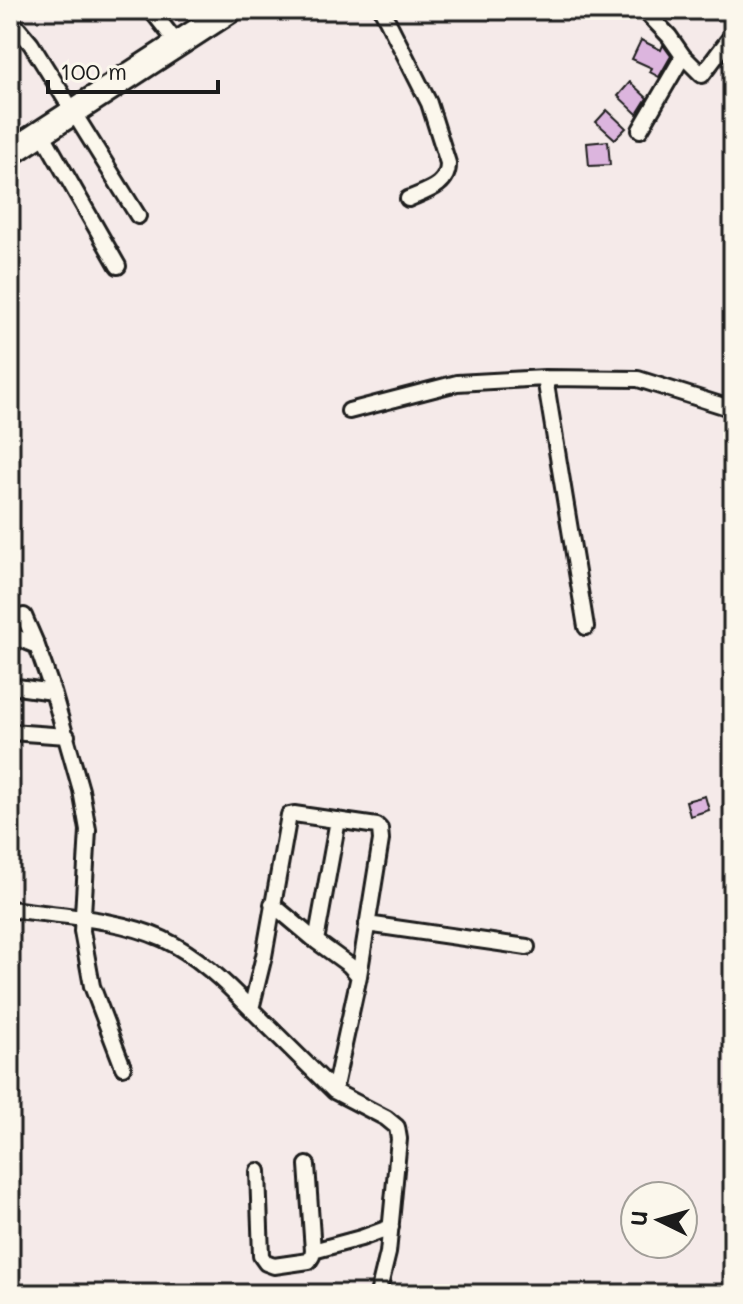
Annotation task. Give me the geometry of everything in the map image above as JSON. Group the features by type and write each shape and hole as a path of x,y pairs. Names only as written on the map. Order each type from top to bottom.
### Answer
{"highway":[{"path":"10,153 230,10"}],"street":[{"path":"151,10 177,43"},
{"path":"382,10 429,103 448,163 446,179 408,199"},
{"path":"644,10 702,75 733,34"},
{"path":"10,19 31,44 138,216"},
{"path":"640,130 683,56"},
{"path":"42,133 118,266"},
{"path":"349,411 457,383 545,378 638,379 733,409"},
{"path":"545,378 586,627"},
{"path":"24,616 53,692 81,790 88,830 82,931 92,986 123,1067"},
{"path":"10,638 37,646"},
{"path":"10,686 53,692"},
{"path":"10,732 67,736"},
{"path":"251,1009 264,956 289,815 377,826 381,833 359,976 334,1091"},
{"path":"316,941 338,820"},
{"path":"272,904 359,976"},
{"path":"10,909 83,918 137,930 170,942 219,976 334,1091 397,1127 399,1139 391,1227 378,1294"},
{"path":"367,924 527,947"},
{"path":"258,1171 261,1256 266,1263 274,1266 309,1261 313,1251 307,1165"},
{"path":"313,1251 391,1227"}],"building":[{"path":"641,40 661,50 663,45 671,56 659,77 650,72 652,68 632,59"},
{"path":"630,82 647,98 637,114 618,96"},
{"path":"607,110 626,128 615,139 596,122"},
{"path":"608,141 610,165 589,166 587,143"},
{"path":"705,796 709,810 690,816 686,801"}]}
